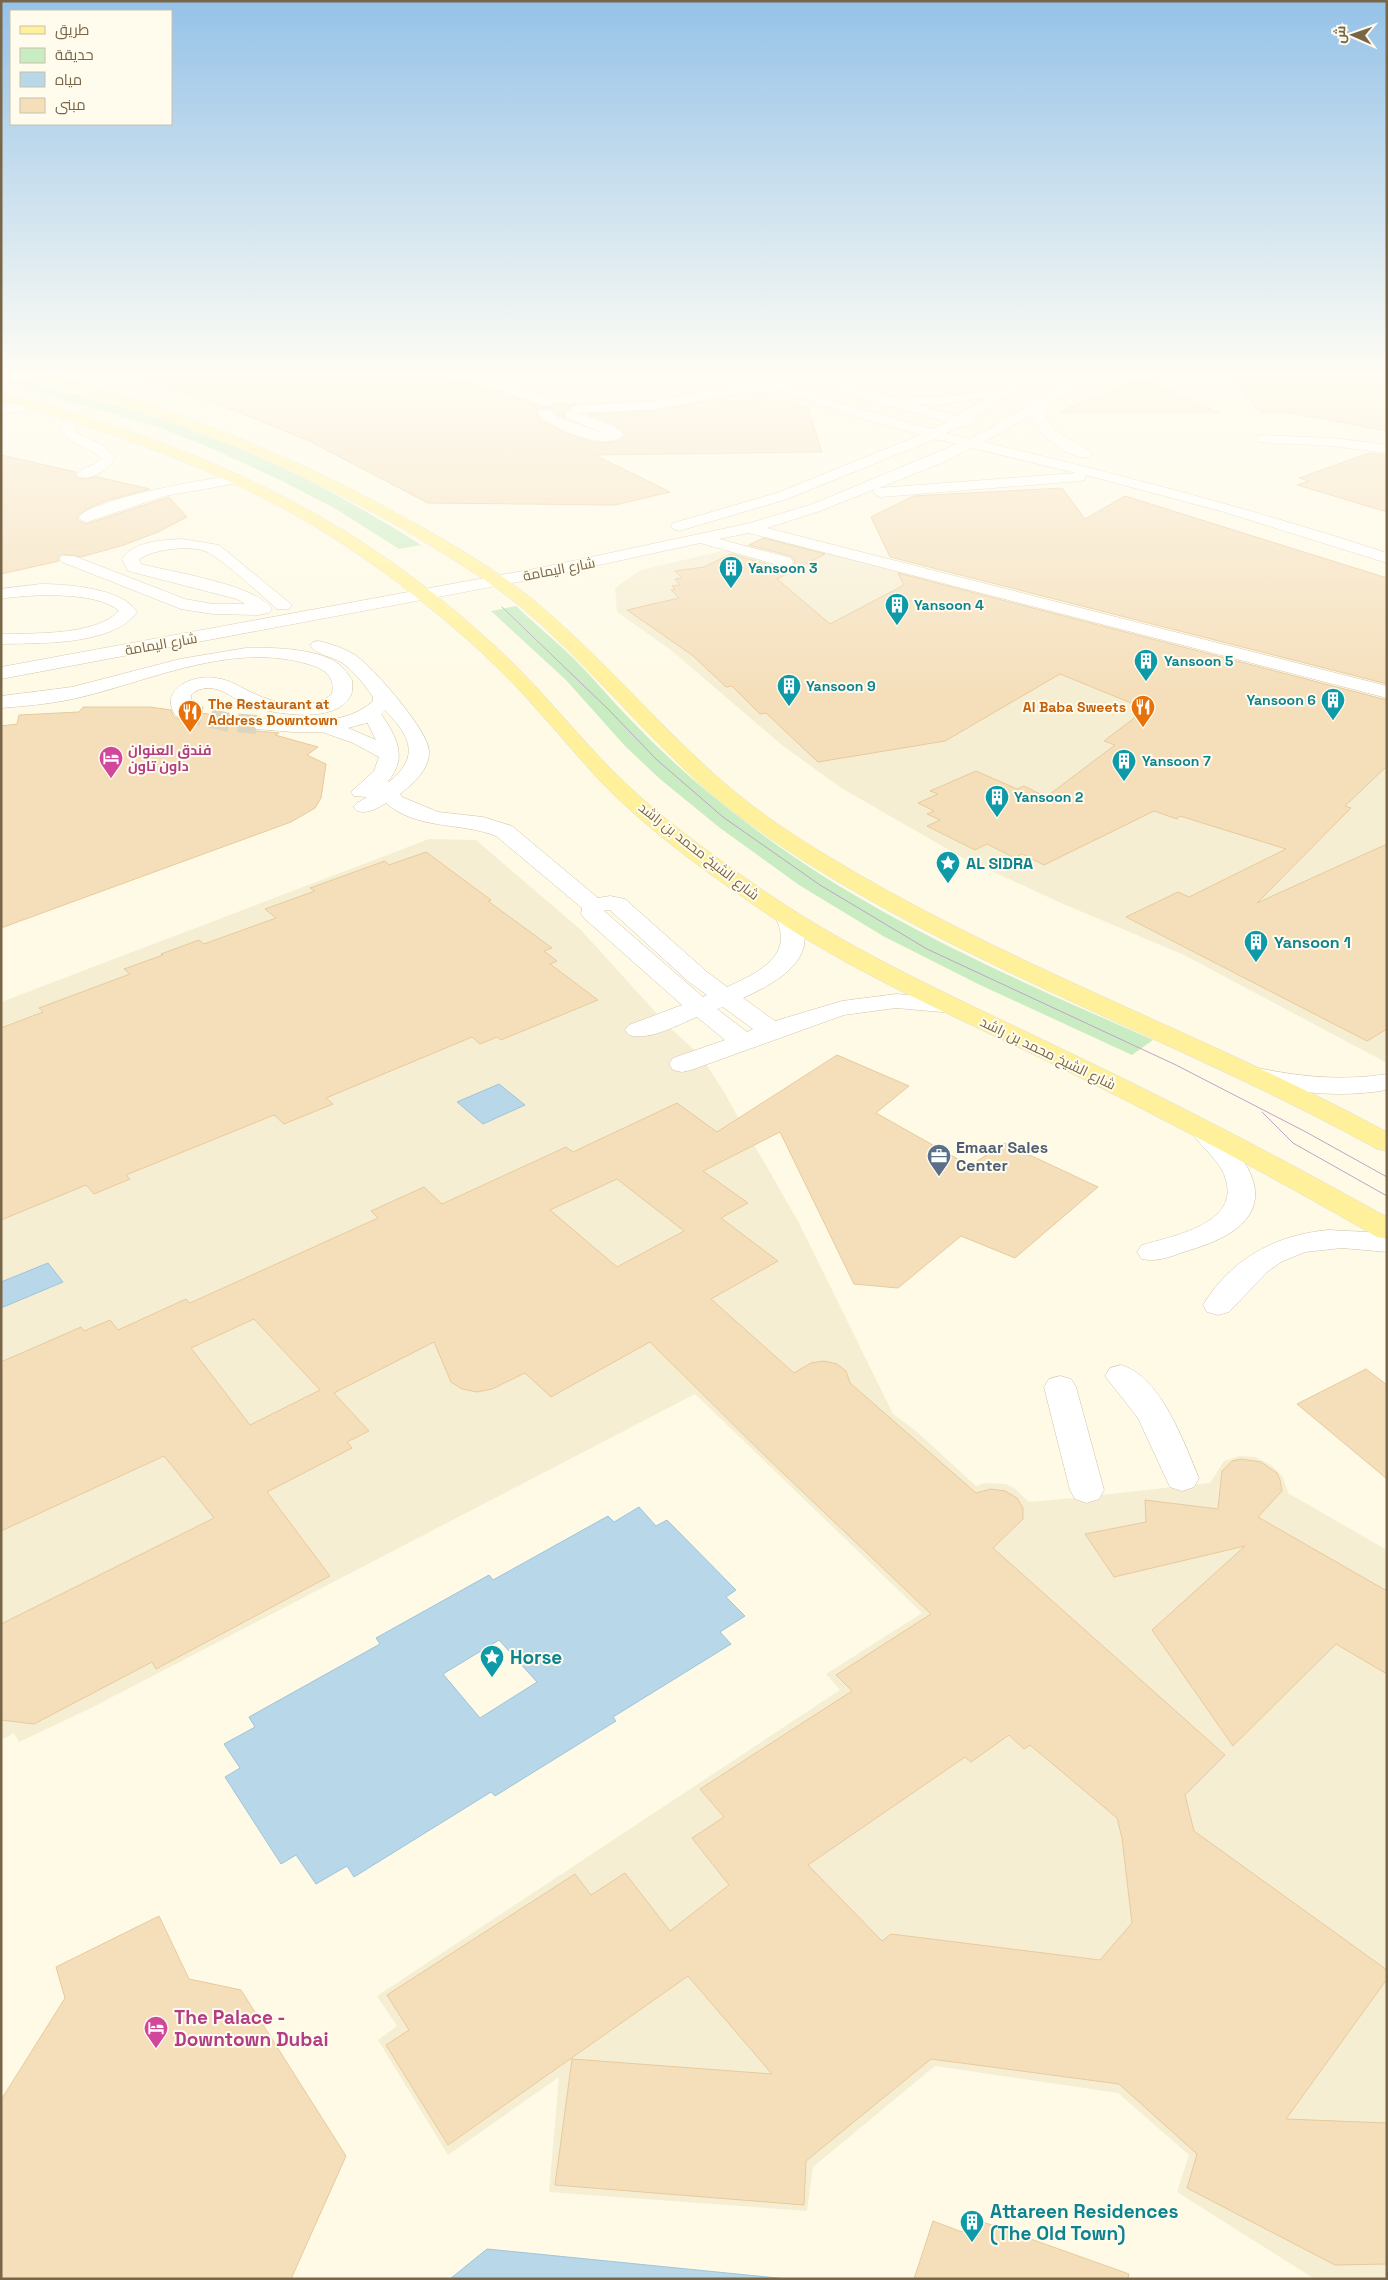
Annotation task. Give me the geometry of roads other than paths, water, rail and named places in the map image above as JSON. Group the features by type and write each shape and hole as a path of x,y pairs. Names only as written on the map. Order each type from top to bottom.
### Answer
{"main road":[{"name":"شارع الشيخ محمد بن راشد","path":"242,480 332,528 410,584 527,686 602,771 639,806 731,878 787,917 863,962 1202,1128 1387,1230"},
{"path":"321,480 377,508 449,549 476,568 496,573 565,636 710,781 754,816 809,854 873,893 944,932 1258,1076 1387,1143"}],"street":[{"path":"87,517 152,496 199,485 230,480"},
{"path":"661,530 782,496 822,480"},
{"name":"شارع اليمامة","path":"1,673 410,584 496,573 700,540 749,528 887,480"},
{"path":"851,494 1039,480"},
{"path":"1122,480 1379,551"},
{"path":"1167,480 1379,551"},
{"path":"749,528 1387,692"},
{"path":"700,540 788,560 746,545 724,534"},
{"path":"261,609 243,595 141,569 134,566 130,559 138,552 157,547 188,543 206,545 213,548 283,605"},
{"path":"68,559 181,604 213,609 261,609"},
{"path":"450,572 476,568"},
{"path":"1,581 48,580 118,602 126,607 128,612 117,623 105,627 54,636 1,639"},
{"path":"1,594 39,588 56,588 86,593"},
{"name":"شارع اليمامة","path":"1,657 349,591"},
{"path":"1,694 46,691 84,683 155,660 215,646 280,641 319,646 348,657 357,664 412,730 419,745 417,761 413,769 359,802"},
{"path":"1,702 70,693 160,668 212,657 249,653 285,654 315,660 336,671 343,682 342,693 337,700 326,705 297,710 258,702 223,685 206,683 188,687 181,695 180,704 183,712"},
{"path":"38,666 24,676 24,682 27,686 46,691"},
{"path":"263,725 323,726 357,719 371,713 383,702 383,696"},
{"path":"371,713 384,734 391,756 382,787"},
{"path":"323,726 360,739 391,756"},
{"path":"382,787 395,801 420,813 436,818 483,823 504,831 594,906"},
{"path":"594,906 609,903 616,904 675,958 724,997 772,1031"},
{"path":"594,906 593,914 699,1008 744,1041"},
{"path":"638,1030 724,997 764,977 779,966 790,955 794,942 794,929 787,917"},
{"path":"682,1064 817,1015 868,1003 896,1001 953,1006"},
{"path":"1258,1076 1320,1086 1351,1086 1387,1082"},
{"path":"1152,1252 1208,1233 1229,1222 1241,1207 1244,1189 1236,1171 1202,1128"},
{"path":"1218,1305 1251,1271 1270,1256 1295,1245 1324,1239 1356,1239 1387,1243"},
{"path":"1121,1376 1146,1401 1182,1478"},
{"path":"1060,1387 1088,1490"}],"water":[{"path":"499,1084 525,1105 483,1124 457,1102"},
{"path":"48,1263 63,1282 1,1308 1,1282"},
{"path":"639,1507 656,1526 667,1520 736,1590 726,1597 745,1616 720,1632 731,1644 613,1717 616,1721 495,1796 491,1792 354,1877 347,1866 316,1884 296,1855 281,1864 225,1777 240,1768 224,1744 255,1727 249,1717 380,1644 376,1638 489,1575 493,1580 608,1516 614,1522","holes":["499,1640 537,1682 480,1718 443,1674"]},
{"path":"487,2249 787,2279 450,2279"}],"tunnel":[{"path":"183,712 227,722 263,725"}],"tram line":[{"path":"502,607 609,710 656,759 723,817 820,885 927,949 1176,1065 1306,1132 1387,1177"},
{"path":"1262,1112 1293,1143 1387,1196"}],"place":[{"name":"Yansoon 3","path":"731,589"},
{"name":"Yansoon 4","path":"897,626"},
{"name":"Yansoon 5","path":"1146,682"},
{"name":"Yansoon 9","path":"789,707"},
{"name":"Yansoon 6","path":"1333,721"},
{"name":"Al Baba Sweets","path":"1143,728"},
{"name":"The Restaurant at Address Downtown","path":"190,733"},
{"name":"فندق العنوان داون تاون","path":"111,779"},
{"name":"Yansoon 7","path":"1124,782"},
{"name":"Yansoon 2","path":"997,818"},
{"name":"AL SIDRA","path":"948,884"},
{"name":"Yansoon 1","path":"1256,963"},
{"name":"Emaar Sales Center","path":"939,1177"},
{"name":"Horse","path":"492,1678"},
{"name":"The Palace - Downtown Dubai","path":"156,2049"},
{"name":"Attareen Residences (The Old Town)","path":"972,2243"}]}
